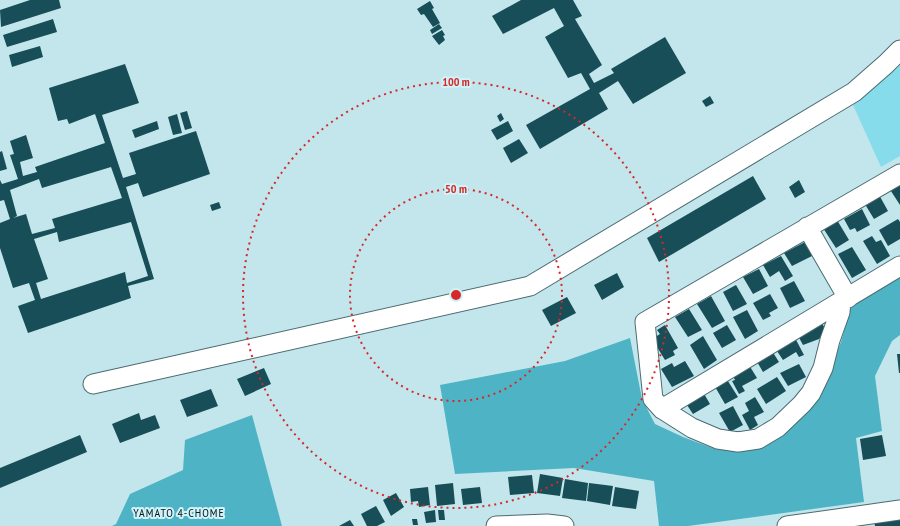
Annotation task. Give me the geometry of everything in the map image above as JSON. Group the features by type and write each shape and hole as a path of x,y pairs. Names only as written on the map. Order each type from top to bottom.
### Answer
{"street":[{"path":"93,384 530,286 854,92 900,50"},
{"path":"845,300 830,340 823,368 811,393 791,416 778,427 758,439 738,442 718,439 692,428 662,409 653,399 645,322 900,174"},
{"path":"807,227 845,300"},
{"path":"662,409 900,266"},
{"path":"787,526 817,524 900,510"},
{"path":"496,526 547,524 564,526"}],"shaded area":[{"path":"900,58 900,156 881,167 853,105"},
{"path":"900,275 900,335 892,341 875,376 882,431 856,438 864,502 688,526 659,526 654,481 574,468 455,474 440,385 565,361 630,338 642,399 655,424 683,437 715,449 745,451 775,438 831,367 841,342 846,324 848,306"},
{"path":"252,415 282,526 112,526 116,524 130,494 183,470 185,440"}],"building":[{"path":"30,0 59,0 61,8 1,27 0,10"},
{"path":"521,0 573,0 582,16 575,19 602,65 589,74 594,83 614,73 611,69 665,37 686,73 633,104 618,81 599,93 608,109 540,149 526,125 590,89 581,73 568,78 545,37 564,26 554,8 503,34 492,16"},
{"path":"430,1 434,8 432,9 440,23 433,27 424,14 421,15 417,9"},
{"path":"53,19 57,32 7,47 3,35"},
{"path":"439,24 442,28 432,34 430,30"},
{"path":"442,30 445,35 443,36 445,40 439,45 432,36"},
{"path":"40,46 43,57 12,67 9,55"},
{"path":"125,64 139,103 102,115 123,178 136,174 129,153 196,131 210,174 143,197 138,183 126,187 154,279 128,286 131,298 28,333 18,306 35,300 29,283 13,288 0,248 0,223 10,219 4,200 0,201 0,180 2,184 18,179 10,155 14,154 10,141 26,135 33,158 20,162 23,176 37,172 35,167 105,143 95,114 69,124 67,119 58,121 49,88","holes":["111,167 122,198 52,219 55,228 32,234 26,214 13,218 17,216 10,190 39,179 42,188","131,222 148,276 127,283 125,272 41,299 36,283 48,279 34,239 57,232 59,242"]},
{"path":"710,96 714,103 706,107 702,101"},
{"path":"187,111 192,128 185,130 180,113"},
{"path":"501,113 504,119 500,122 497,116"},
{"path":"177,114 182,133 173,135 168,117"},
{"path":"157,121 159,129 135,138 132,130"},
{"path":"508,121 513,131 497,140 491,130"},
{"path":"519,139 528,153 511,163 503,148"},
{"path":"2,151 7,169 0,171 0,152"},
{"path":"753,176 766,199 659,262 647,238"},
{"path":"799,180 805,192 795,198 789,187"},
{"path":"900,182 900,205 889,188"},
{"path":"878,193 888,211 874,219 863,201"},
{"path":"219,202 221,208 212,211 210,205"},
{"path":"862,209 870,225 857,232 855,228 850,230 844,219"},
{"path":"898,219 900,222 900,239 888,246 879,230"},
{"path":"837,220 849,240 836,248 823,228"},
{"path":"872,236 876,242 881,240 890,256 877,264 863,241"},
{"path":"805,242 812,256 792,266 784,253"},
{"path":"852,247 866,270 852,278 838,254"},
{"path":"781,256 793,276 785,281 779,271 770,277 763,265"},
{"path":"759,269 768,286 753,294 743,277"},
{"path":"617,273 624,287 602,300 594,285"},
{"path":"794,281 805,301 790,308 780,288"},
{"path":"736,285 747,304 733,311 723,292"},
{"path":"770,294 778,308 769,313 771,316 763,320 753,303"},
{"path":"711,296 725,321 712,328 697,304"},
{"path":"567,297 576,313 551,326 542,310"},
{"path":"689,309 702,330 688,337 675,317"},
{"path":"747,310 758,331 745,339 733,317"},
{"path":"820,320 826,330 819,339 803,345 796,332"},
{"path":"665,325 678,348 673,351 675,355 665,360 652,339 660,334 657,330"},
{"path":"727,325 736,340 722,348 713,333"},
{"path":"703,336 717,360 704,369 690,345"},
{"path":"794,336 804,355 799,357 796,352 783,360 777,351 783,348 781,344"},
{"path":"772,351 779,362 763,372 756,360"},
{"path":"897,354 900,354 900,373 899,373"},
{"path":"685,361 694,376 672,387 661,369 672,363 674,367"},
{"path":"799,364 806,377 788,386 780,373"},
{"path":"749,365 757,378 742,386 745,391 739,394 732,381 735,380 732,374"},
{"path":"264,368 271,384 245,396 237,379"},
{"path":"777,377 786,391 766,404 757,389"},
{"path":"726,378 738,397 725,404 714,385"},
{"path":"211,389 218,406 187,417 180,400"},
{"path":"703,392 710,404 693,414 685,402"},
{"path":"755,397 764,412 754,417 758,425 750,430 742,415 749,411 745,403"},
{"path":"733,406 743,425 730,432 719,413"},
{"path":"139,413 141,420 155,415 160,428 120,443 112,424"},
{"path":"80,435 87,452 0,488 0,468"},
{"path":"882,435 886,456 863,460 860,439"},
{"path":"540,474 563,478 560,496 537,493"},
{"path":"532,475 534,493 510,495 508,477"},
{"path":"565,479 588,483 586,501 562,498"},
{"path":"453,483 455,504 437,506 435,485"},
{"path":"589,483 613,486 610,505 587,501"},
{"path":"428,487 430,505 419,507 418,501 411,502 410,489"},
{"path":"480,487 482,503 463,505 461,489"},
{"path":"615,487 639,491 636,509 612,506"},
{"path":"396,493 404,507 391,516 383,500"},
{"path":"376,506 385,522 377,526 367,526 361,514"},
{"path":"435,510 436,522 426,523 424,512"},
{"path":"438,510 444,510 445,520 439,520"},
{"path":"412,519 417,519 418,525 413,525"},
{"path":"350,520 354,526 339,526"},
{"path":"900,520 900,526 875,526 874,521"}],"district":[{"name":"YAMATO 4-CHOME","path":"179,512"}]}
